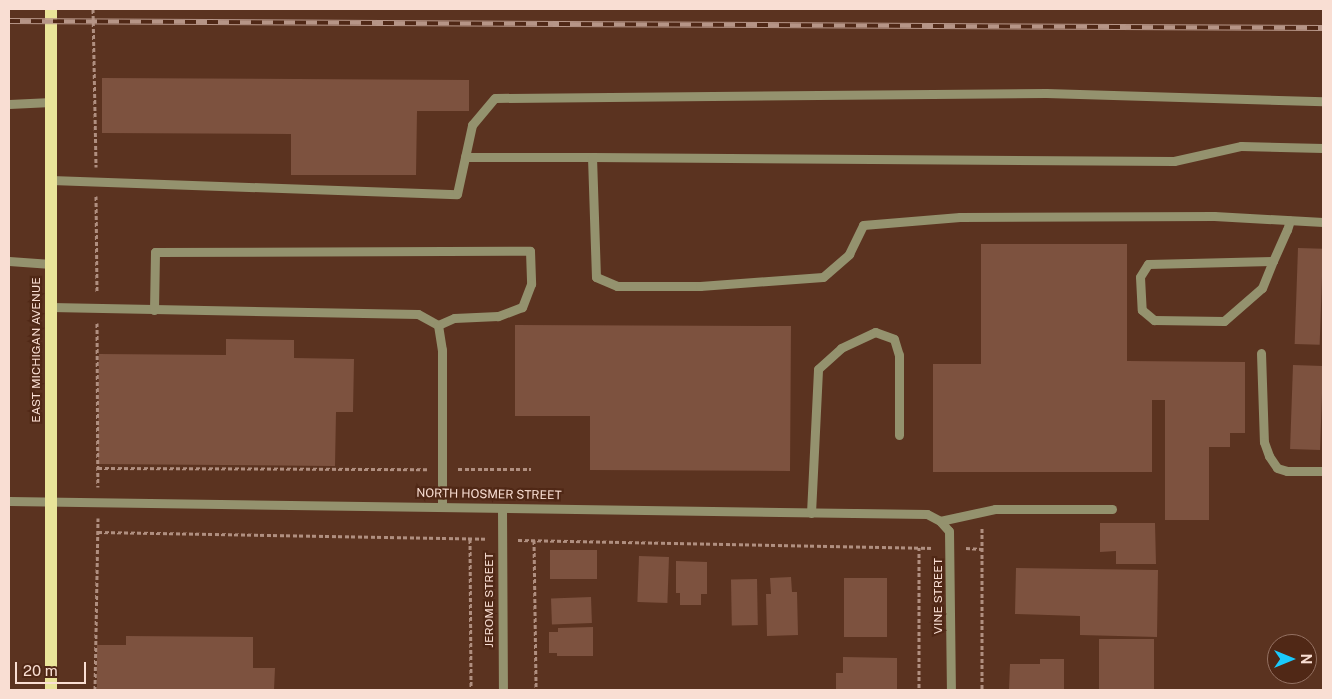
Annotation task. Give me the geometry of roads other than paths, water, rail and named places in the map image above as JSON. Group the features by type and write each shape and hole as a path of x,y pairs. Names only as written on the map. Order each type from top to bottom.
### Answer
{"main road":[{"name":"EAST MICHIGAN AVENUE","path":"50,9 51,690"}],"street":[{"path":"50,180 457,194 472,125 495,98 1046,93 1323,101"},
{"path":"9,104 50,102"},
{"path":"465,156 1174,161 1241,146 1323,148"},
{"path":"592,157 596,277 617,286 700,286 823,278 849,254 863,225 960,217 1214,216 1323,222"},
{"path":"1274,261 1148,264 1140,277 1142,310 1154,320 1224,321 1262,288 1274,261 1290,220"},
{"path":"154,310 155,252 530,251 531,284 522,307 498,316 454,318 438,325"},
{"path":"9,261 50,264"},
{"path":"51,307 418,314 438,325"},
{"path":"438,325 442,350 442,507"},
{"path":"811,513 818,369 841,348 875,332 894,339 899,355 899,435"},
{"path":"1261,353 1264,442 1269,456 1277,468 1287,471 1323,471"},
{"name":"NORTH HOSMER STREET","path":"9,501 927,514 940,521"},
{"path":"940,521 982,512 1018,508 1112,509"},
{"name":"JEROME STREET","path":"502,509 503,690"},
{"name":"VINE STREET","path":"940,521 949,531 951,548 951,690"}],"railway":[{"path":"9,21 1323,28"}]}
